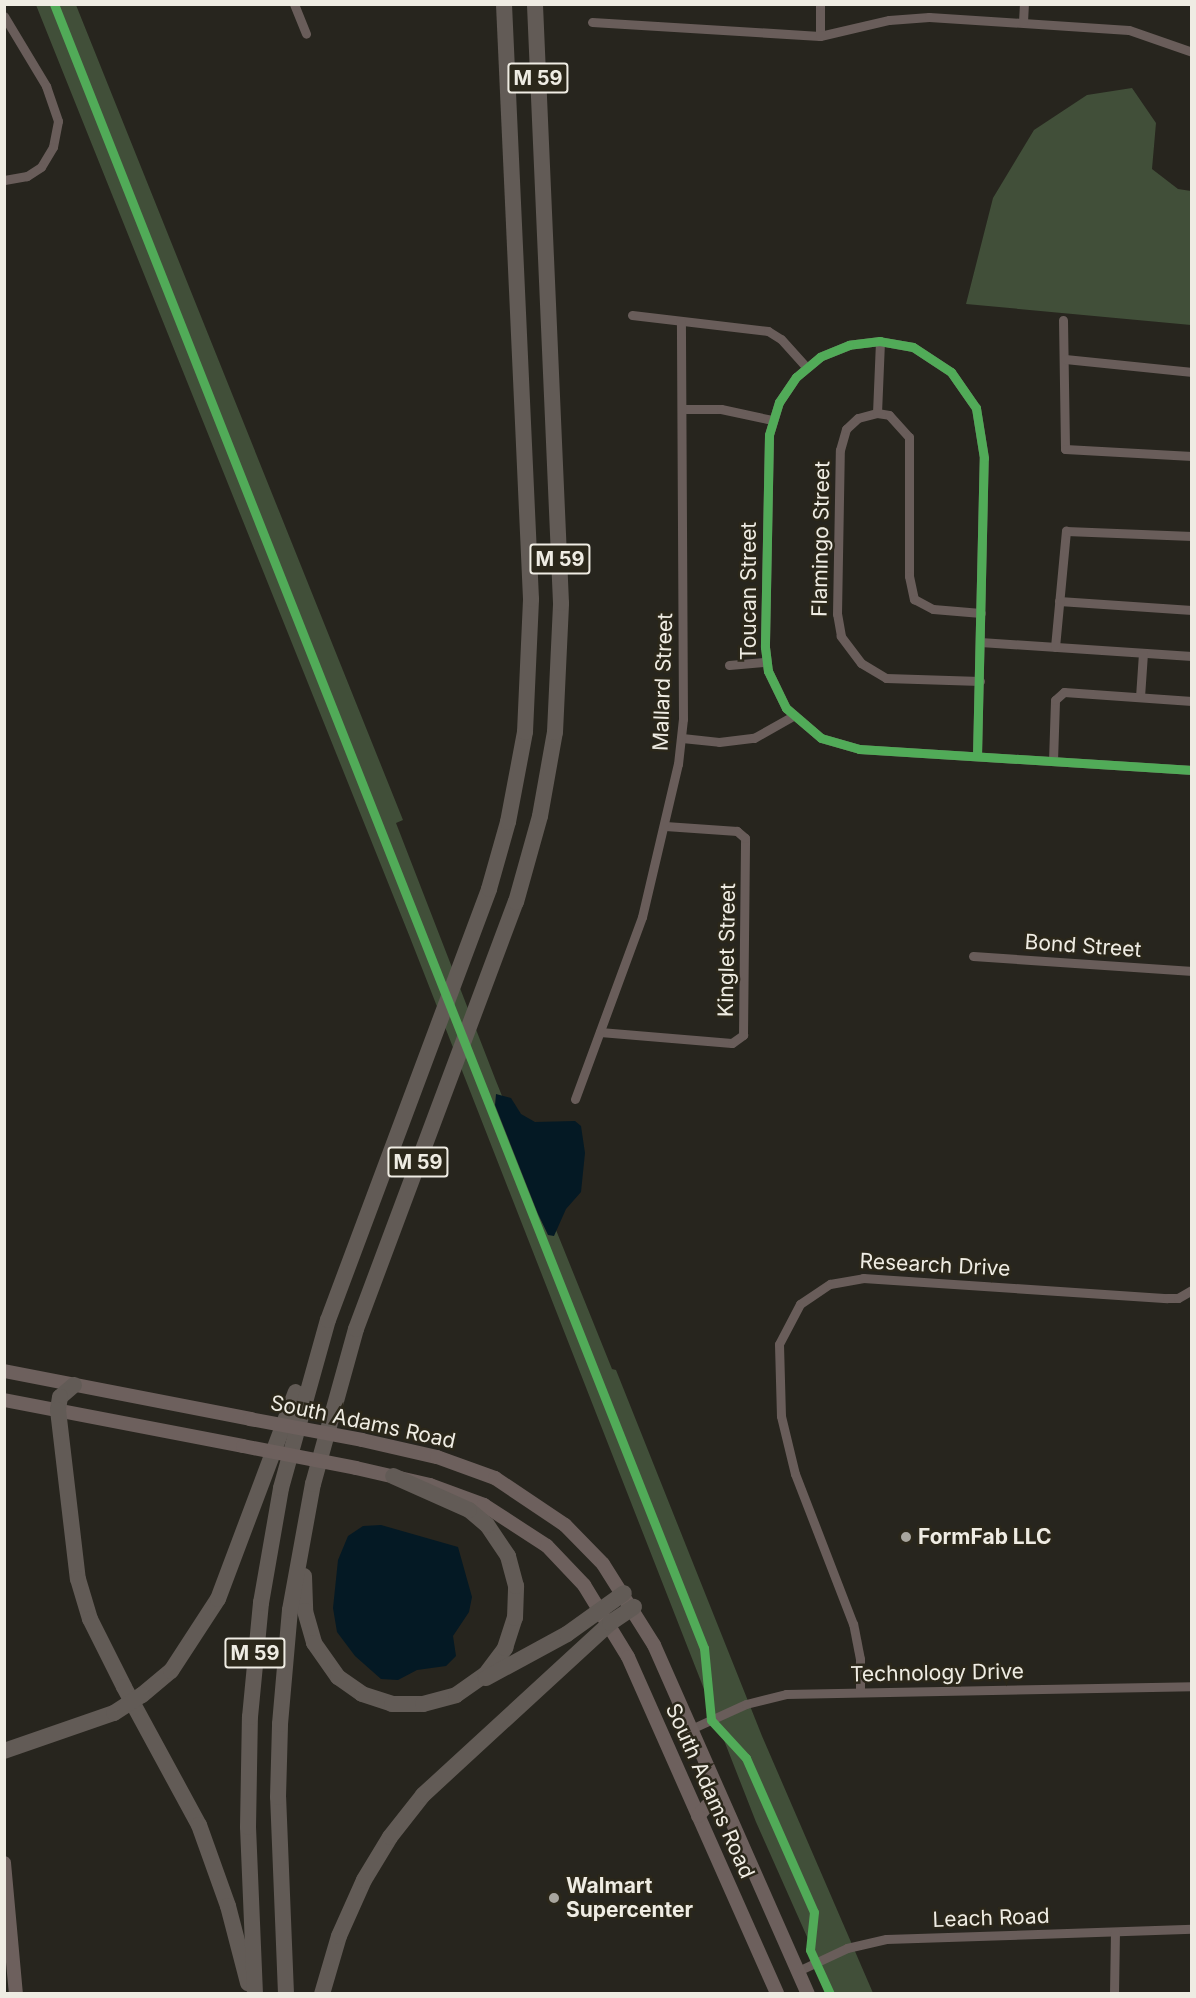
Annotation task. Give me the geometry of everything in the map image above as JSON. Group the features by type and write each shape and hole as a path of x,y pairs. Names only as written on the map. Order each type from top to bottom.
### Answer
{"highway":[{"path":"493,4 512,180"},
{"name":"M 59","path":"255,1994 248,1798 257,1635 285,1470 328,1320 461,965 508,822 529,690 531,599 504,4"},
{"name":"M 59","path":"286,1994 278,1817 280,1733 287,1639 307,1510 356,1329 477,1007 535,837 552,753 560,677 561,593 535,4"},
{"path":"4,1750 114,1713 142,1695 171,1671 218,1599 280,1429 328,1320"},
{"path":"74,1384 60,1397 58,1410 72,1538 90,1619 199,1824 228,1906 250,1994"},
{"path":"393,1476 442,1495 469,1510 487,1525 508,1556 516,1586 513,1629 499,1658 475,1684"},
{"path":"307,1510 303,1588 308,1622 320,1654 338,1677 372,1698 402,1705 445,1700 606,1617 634,1607"},
{"path":"322,1994 339,1936 364,1880 390,1837 423,1795 606,1617 624,1593"}],"main road":[{"name":"South Adams Road","path":"4,1371 362,1440 452,1462 519,1492 577,1535 634,1607 691,1729 808,1994"},
{"name":"South Adams Road","path":"4,1400 356,1468 458,1494 516,1524 558,1556 606,1617 777,1994"},
{"path":"698,1816 707,1806 726,1809"},
{"path":"4,1863 16,1994"}],"street":[{"path":"294,4 306,34"},
{"path":"820,4 820,36"},
{"path":"1023,22 1024,4"},
{"path":"4,16 46,86 58,121 53,147 41,167 27,176 4,180"},
{"path":"592,22 820,36 903,17 1023,22 1129,30 1191,52"},
{"path":"632,315 768,331 781,339 806,367"},
{"path":"1064,320 1065,449 1191,456"},
{"name":"Mallard Street","path":"575,1099 635,938 665,826 682,738 681,321"},
{"path":"880,341 877,413 901,424 911,444 909,576 914,599 933,609 981,613"},
{"name":"Toucan Street","path":"880,341 902,344 935,358 966,388 976,408 984,458 977,756 838,745 810,731 793,716 776,693 766,662 772,420 786,390 806,367 849,345 880,341"},
{"path":"1065,359 1191,372"},
{"path":"683,410 721,409 772,420"},
{"name":"Flamingo Street","path":"877,413 851,423 840,450 837,614 841,636 861,663 886,678 980,681"},
{"path":"1055,647 1066,531 1191,536"},
{"path":"1059,601 1191,610"},
{"path":"980,642 1191,656"},
{"path":"1140,697 1143,653"},
{"path":"729,665 766,662"},
{"path":"1053,761 1058,694 1191,701"},
{"path":"682,738 719,742 754,738 793,716"},
{"path":"977,756 1191,770"},
{"name":"Kinglet Street","path":"600,1032 732,1043 743,1035 745,838 737,831 665,826"},
{"name":"Bond Street","path":"973,956 1191,971"},
{"name":"Research Drive","path":"860,1692 860,1659 853,1624 802,1495 782,1416 777,1374 780,1344 800,1304 830,1284 863,1278 1167,1298 1178,1298 1191,1290"},
{"name":"Technology Drive","path":"691,1729 772,1696 860,1692 1191,1686"},
{"name":"Leach Road","path":"798,1971 848,1948 886,1939 1191,1929"},
{"path":"1114,1994 1115,1932"}],"green space":[{"path":"36,5 76,5 403,820 396,823 496,1081 612,1369 616,1370 762,1736 873,1993 832,1993 756,1822 409,935"},
{"path":"1132,88 1156,123 1152,169 1178,189 1191,191 1191,325 966,304 993,198 1034,130 1087,95"}],"water":[{"path":"496,1094 511,1098 521,1114 535,1122 575,1121 581,1126 585,1153 581,1192 566,1209 554,1236 548,1235 538,1214 495,1105"},
{"path":"381,1525 458,1547 472,1597 469,1612 453,1636 456,1656 446,1666 417,1670 398,1680 381,1679 355,1656 337,1632 333,1608 338,1560 348,1536 363,1526"}],"cycle path":[{"path":"54,4 704,1648 711,1720 746,1758 814,1912 810,1950 830,1994"},
{"path":"977,756 984,458 976,408 951,372 913,347 880,341 849,345 820,357 796,377 779,402 769,435 765,647 768,671 786,708 821,738 859,749 1192,770"}],"place":[{"name":"FormFab LLC","path":"906,1537"},
{"name":"Walmart Supercenter","path":"554,1898"}]}
